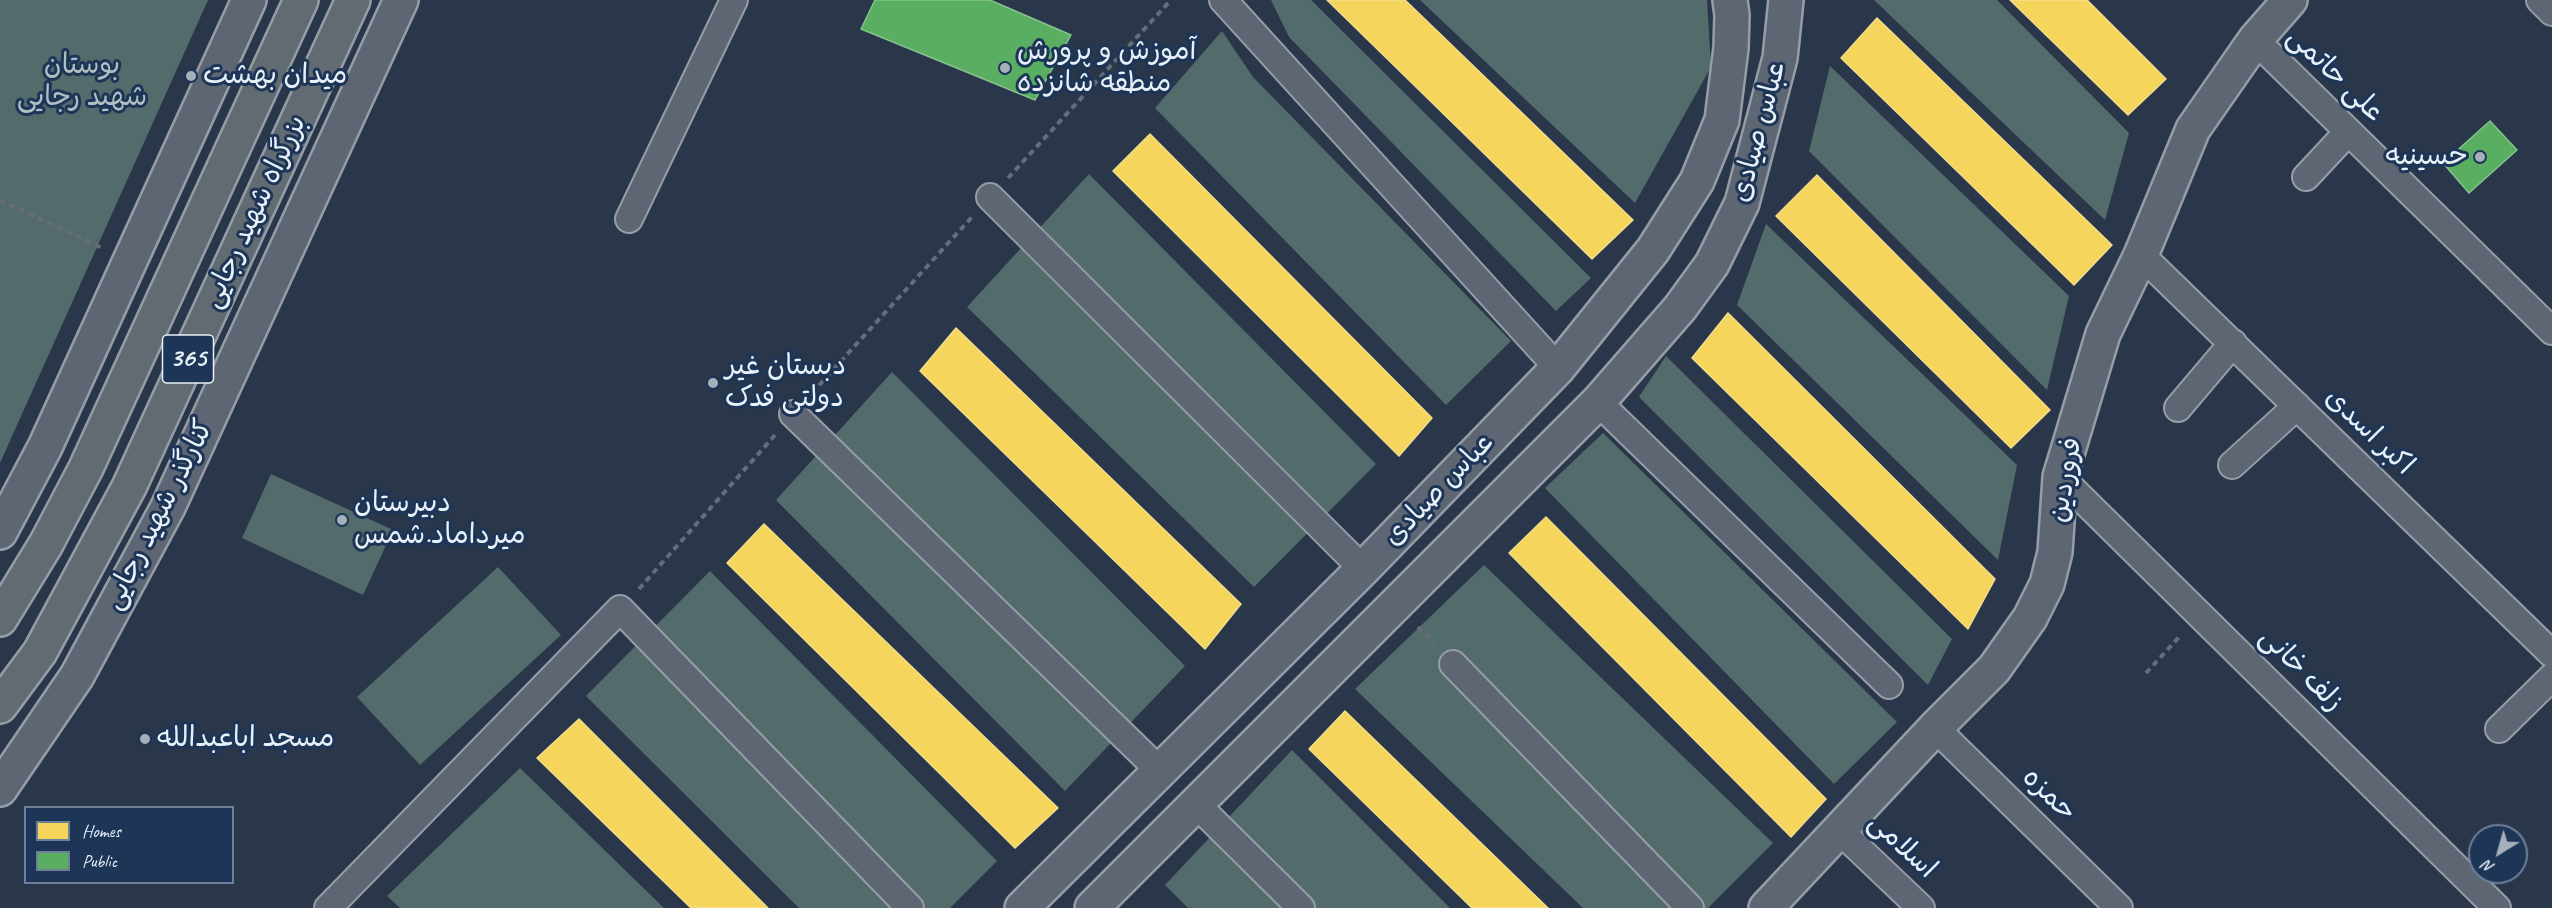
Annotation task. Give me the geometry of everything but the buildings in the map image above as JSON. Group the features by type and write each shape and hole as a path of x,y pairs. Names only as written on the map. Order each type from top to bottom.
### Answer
{"highway":[{"name":"بزرگراه شهید رجایی","path":"0,619 46,544 86,468 301,0"},
{"name":"بزرگراه شهید رجایی","path":"0,706 40,652 129,487 353,0"}],"street":[{"path":"0,532 45,447 249,0"},
{"name":"کنارگذر شهید رجایی","path":"0,789 77,676 168,507 401,0"},
{"path":"629,219 734,0"},
{"path":"1223,0 1558,368"},
{"name":"عباس صیادی","path":"1022,908 1363,568 1558,368 1653,250 1696,181 1722,120 1731,48 1730,0"},
{"name":"عباس صیادی","path":"1092,908 1598,402 1680,308 1712,264 1742,203 1780,58 1786,0"},
{"name":"فروردین","path":"1767,908 1935,728 1994,669 2030,618 2047,584 2055,552 2060,477 2103,334 2141,255 2193,129 2254,40 2290,0"},
{"path":"2540,0 2552,12"},
{"name":"علی حاتمی","path":"2254,40 2552,330"},
{"path":"2306,177 2348,132"},
{"path":"990,197 1363,568"},
{"name":"اکبر اسدی","path":"2141,255 2552,654"},
{"path":"2178,408 2233,343"},
{"path":"1598,402 1889,685"},
{"path":"2232,465 2297,406"},
{"path":"793,414 1159,770"},
{"name":"زلف خانی","path":"2060,477 2497,908"},
{"path":"328,908 621,609 909,908"},
{"path":"1453,664 1690,908"},
{"path":"2499,729 2552,676"},
{"name":"حمزه","path":"1935,728 2119,908"},
{"path":"1196,804 1300,908"},
{"name":"اسلامی","path":"1839,830 1921,908"}],"path":[{"path":"621,609 793,414 1171,0"},
{"path":"0,200 129,261"},
{"path":"1395,603 1453,664"},
{"path":"2146,674 2200,614"}],"green space":[{"name":"بوستان شهید رجایی","path":"0,0 208,0 0,463"},
{"path":"1271,0 1311,0 1591,278 1556,311 1289,37"},
{"path":"1420,0 1707,0 1711,67 1635,203"},
{"path":"1874,0 1997,0 2129,133 2105,220"},
{"path":"1222,31 1253,77 1511,341 1446,405 1155,108"},
{"path":"1830,66 2069,296 2047,390 1809,151"},
{"path":"1089,174 1376,464 1254,587 967,307"},
{"path":"1766,224 2017,465 1998,560 1737,305"},
{"path":"1666,356 1952,639 1928,685 1639,397"},
{"path":"892,372 1185,666 1065,791 776,500"},
{"path":"1603,433 1897,722 1834,784 1545,488"},
{"path":"271,474 393,530 363,595 242,538"},
{"path":"1484,565 1773,843 1708,908 1583,908 1355,689"},
{"path":"498,567 561,635 420,765 357,697"},
{"path":"710,571 997,861 950,908 799,908 586,696"},
{"path":"1292,750 1450,908 1188,908 1165,885"},
{"path":"520,768 664,908 400,908 387,896"}],"place":[{"name":"آموزش و پرورش منطقه شانزده","path":"1005,68"},
{"name":"میدان بهشت","path":"191,76"},
{"name":"حسینیه","path":"2480,157"},
{"name":"دبستان غیر دولتی فدک","path":"713,383"},
{"name":"دبیرستان میرداماد.شمس","path":"342,520"},
{"name":"مسجد اباعبدالله","path":"145,739"}]}
